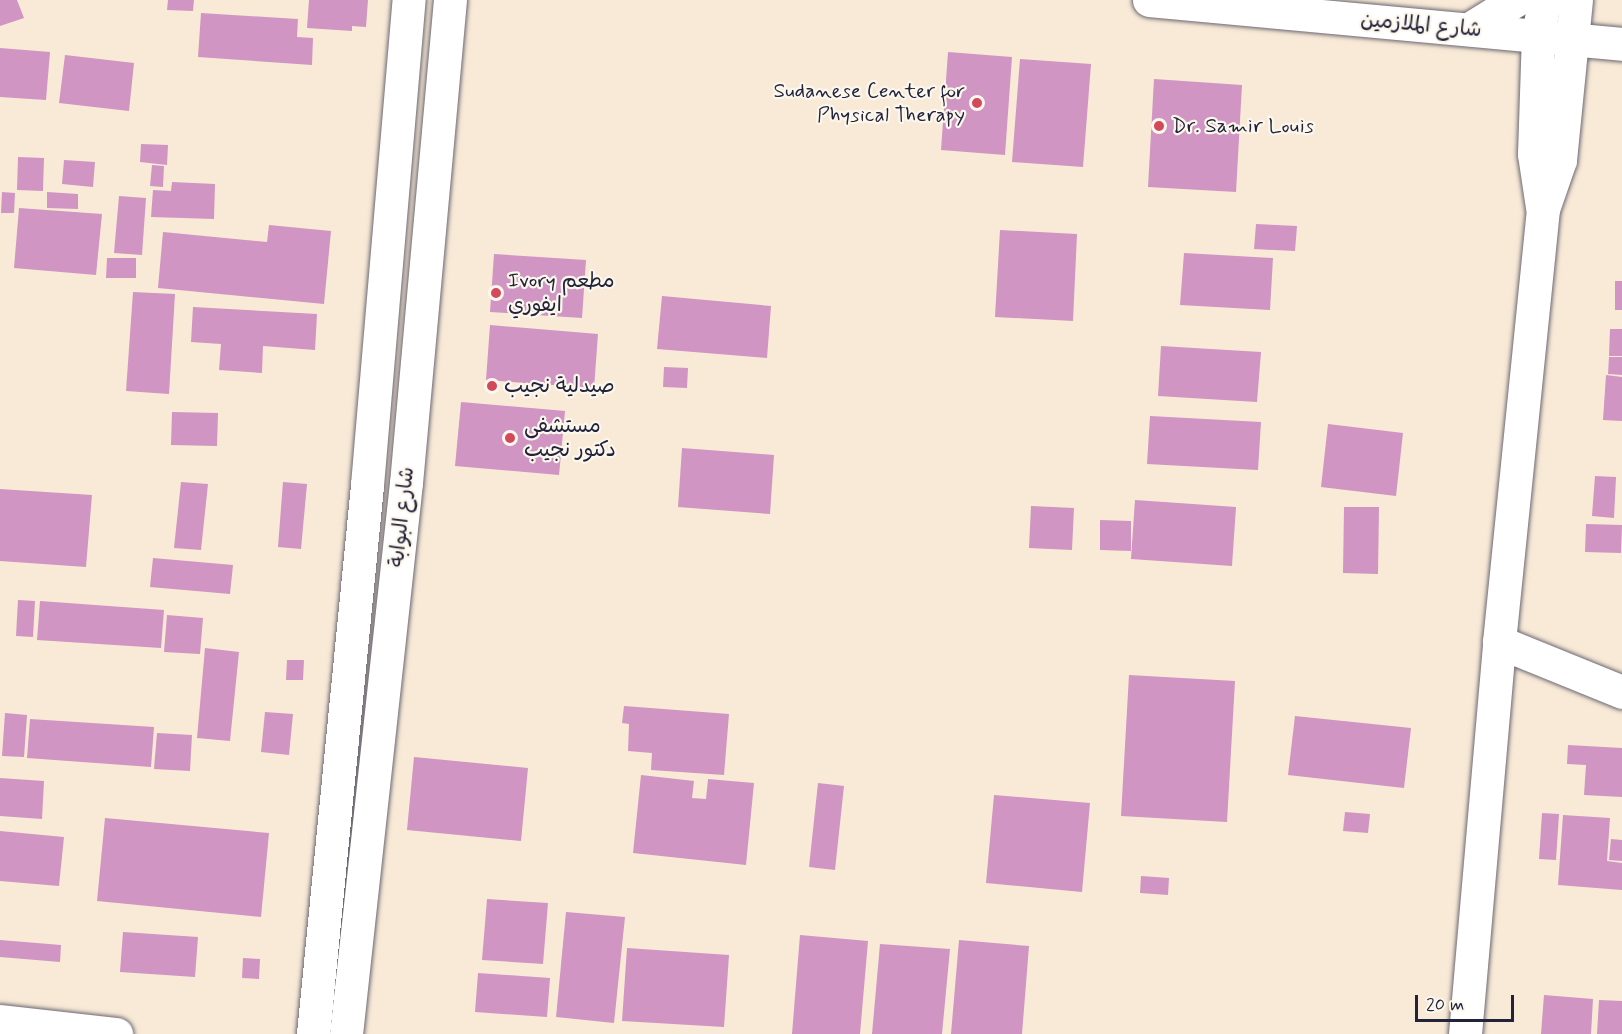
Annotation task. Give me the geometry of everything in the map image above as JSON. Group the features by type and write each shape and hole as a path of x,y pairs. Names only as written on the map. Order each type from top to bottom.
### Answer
{"street":[{"name":"شارع البوابة","path":"313,1034 367,485 409,0"},
{"name":"شارع البوابة","path":"346,1034 406,483 450,0"},
{"name":"شارع الملازمين","path":"1149,0 1622,44"},
{"path":"1470,29 1516,0"},
{"path":"1543,209 1534,154 1538,35 1544,0"},
{"path":"1465,1034 1499,642 1543,209 1560,160 1574,39 1576,0"},
{"path":"1499,642 1622,692"},
{"path":"0,1021 116,1034"}],"building":[{"path":"0,0 17,0 24,18 0,26"},
{"path":"168,0 194,0 193,11 167,10"},
{"path":"309,0 368,0 366,27 352,26 352,31 307,28"},
{"path":"201,13 298,19 297,37 313,38 312,65 198,57"},
{"path":"0,48 50,52 46,100 0,97"},
{"name":"Sudanese Center for Physical Therapy","path":"948,52 1012,57 1005,155 941,150"},
{"path":"65,55 134,63 129,111 59,103"},
{"path":"1020,59 1091,64 1083,167 1012,162"},
{"path":"1154,79 1242,85 1236,192 1148,187"},
{"path":"141,144 168,145 167,165 140,162"},
{"path":"18,157 44,158 43,191 17,190"},
{"path":"64,160 95,162 93,187 62,184"},
{"path":"152,165 164,166 163,187 150,186"},
{"path":"172,182 215,184 214,219 151,217 153,190 171,191"},
{"path":"2,192 15,193 14,213 1,213"},
{"path":"47,192 78,194 78,209 47,208"},
{"path":"119,196 146,198 142,255 114,253"},
{"path":"19,208 102,214 96,275 14,268"},
{"path":"1256,224 1297,226 1295,251 1254,249"},
{"path":"269,225 331,231 324,304 158,288 163,232 267,242"},
{"path":"1000,230 1077,234 1073,321 995,317"},
{"path":"1184,253 1273,258 1270,310 1180,305"},
{"path":"494,254 586,260 582,318 490,312"},
{"path":"107,258 136,258 136,278 106,278"},
{"path":"1615,281 1622,281 1622,310 1615,310"},
{"path":"133,292 175,294 169,394 126,391"},
{"path":"662,296 771,306 767,358 657,349"},
{"path":"193,307 317,314 315,350 263,346 262,373 219,370 221,344 191,342"},
{"path":"490,325 598,334 594,388 486,380"},
{"path":"1610,329 1622,329 1622,356 1609,356"},
{"path":"1161,346 1261,352 1257,402 1158,396"},
{"path":"1609,357 1622,357 1622,375 1608,374"},
{"path":"664,367 688,368 687,388 663,387"},
{"path":"1606,375 1622,377 1622,421 1603,420"},
{"name":"مستشفى دكتور نجيب","path":"461,402 565,411 559,475 455,466"},
{"path":"172,412 218,413 217,446 171,445"},
{"path":"1150,416 1261,422 1258,470 1147,464"},
{"path":"1328,424 1403,433 1396,496 1321,487"},
{"path":"682,448 774,455 770,514 678,507"},
{"path":"1595,476 1616,477 1614,518 1592,516"},
{"path":"181,482 208,484 201,550 174,548"},
{"path":"283,482 307,484 301,549 278,547"},
{"path":"0,489 92,495 86,567 0,561"},
{"path":"1135,500 1236,507 1232,566 1131,559"},
{"path":"1031,506 1074,508 1072,550 1029,548"},
{"path":"1344,507 1379,507 1378,574 1343,573"},
{"path":"1100,520 1131,521 1131,551 1100,550"},
{"path":"1586,524 1622,525 1621,553 1585,552"},
{"path":"153,558 233,565 230,594 150,587"},
{"path":"18,600 35,601 33,637 16,636"},
{"path":"40,601 164,610 161,648 37,640"},
{"path":"167,615 203,618 200,654 164,652"},
{"path":"205,648 239,652 230,741 197,738"},
{"path":"287,660 304,660 303,680 286,680"},
{"path":"1129,675 1235,681 1227,822 1121,816"},
{"path":"624,706 729,714 724,775 651,770 652,753 628,751 629,724 622,723"},
{"path":"265,712 293,714 289,755 261,752"},
{"path":"5,713 27,715 24,757 2,756"},
{"path":"1295,716 1411,728 1404,788 1288,775"},
{"path":"30,719 154,727 151,767 27,758"},
{"path":"157,733 192,735 190,771 154,769"},
{"path":"1568,745 1622,748 1622,797 1584,795 1586,765 1567,764"},
{"path":"414,757 528,768 521,841 407,830"},
{"path":"641,775 694,781 692,798 706,799 708,779 754,783 746,865 633,853"},
{"path":"0,778 44,781 42,819 0,816"},
{"path":"818,783 844,786 835,870 809,867"},
{"path":"994,795 1090,803 1082,892 986,883"},
{"path":"1345,812 1370,814 1368,833 1343,831"},
{"path":"1542,813 1559,814 1556,860 1539,859"},
{"path":"1563,815 1610,818 1607,861 1622,863 1622,890 1558,885"},
{"path":"105,818 269,833 261,917 97,901"},
{"path":"0,831 64,837 59,886 0,881"},
{"path":"1611,839 1622,840 1622,861 1609,860"},
{"path":"1141,876 1169,878 1168,895 1140,893"},
{"path":"487,899 548,903 543,964 482,960"},
{"path":"566,912 625,917 614,1023 556,1017"},
{"path":"123,932 198,937 195,977 120,972"},
{"path":"800,935 868,941 860,1034 792,1034"},
{"path":"0,940 61,945 60,962 0,957"},
{"path":"959,940 1029,946 1022,1034 951,1034"},
{"path":"880,944 950,949 942,1034 872,1034"},
{"path":"627,948 729,955 724,1027 622,1021"},
{"path":"243,958 260,959 259,979 242,978"},
{"path":"478,973 550,978 547,1017 475,1012"},
{"path":"1544,995 1593,999 1591,1034 1541,1034"},
{"path":"1599,1000 1622,1001 1622,1034 1597,1034"}],"place":[{"name":"Sudanese Center for Physical Therapy","path":"977,103"},
{"name":"Dr. Samir Louis","path":"1159,126"},
{"name":"Ivory مطعم ايفوري","path":"496,293"},
{"name":"صيدلية نجيب","path":"492,386"},
{"name":"مستشفى دكتور نجيب","path":"510,438"}]}
